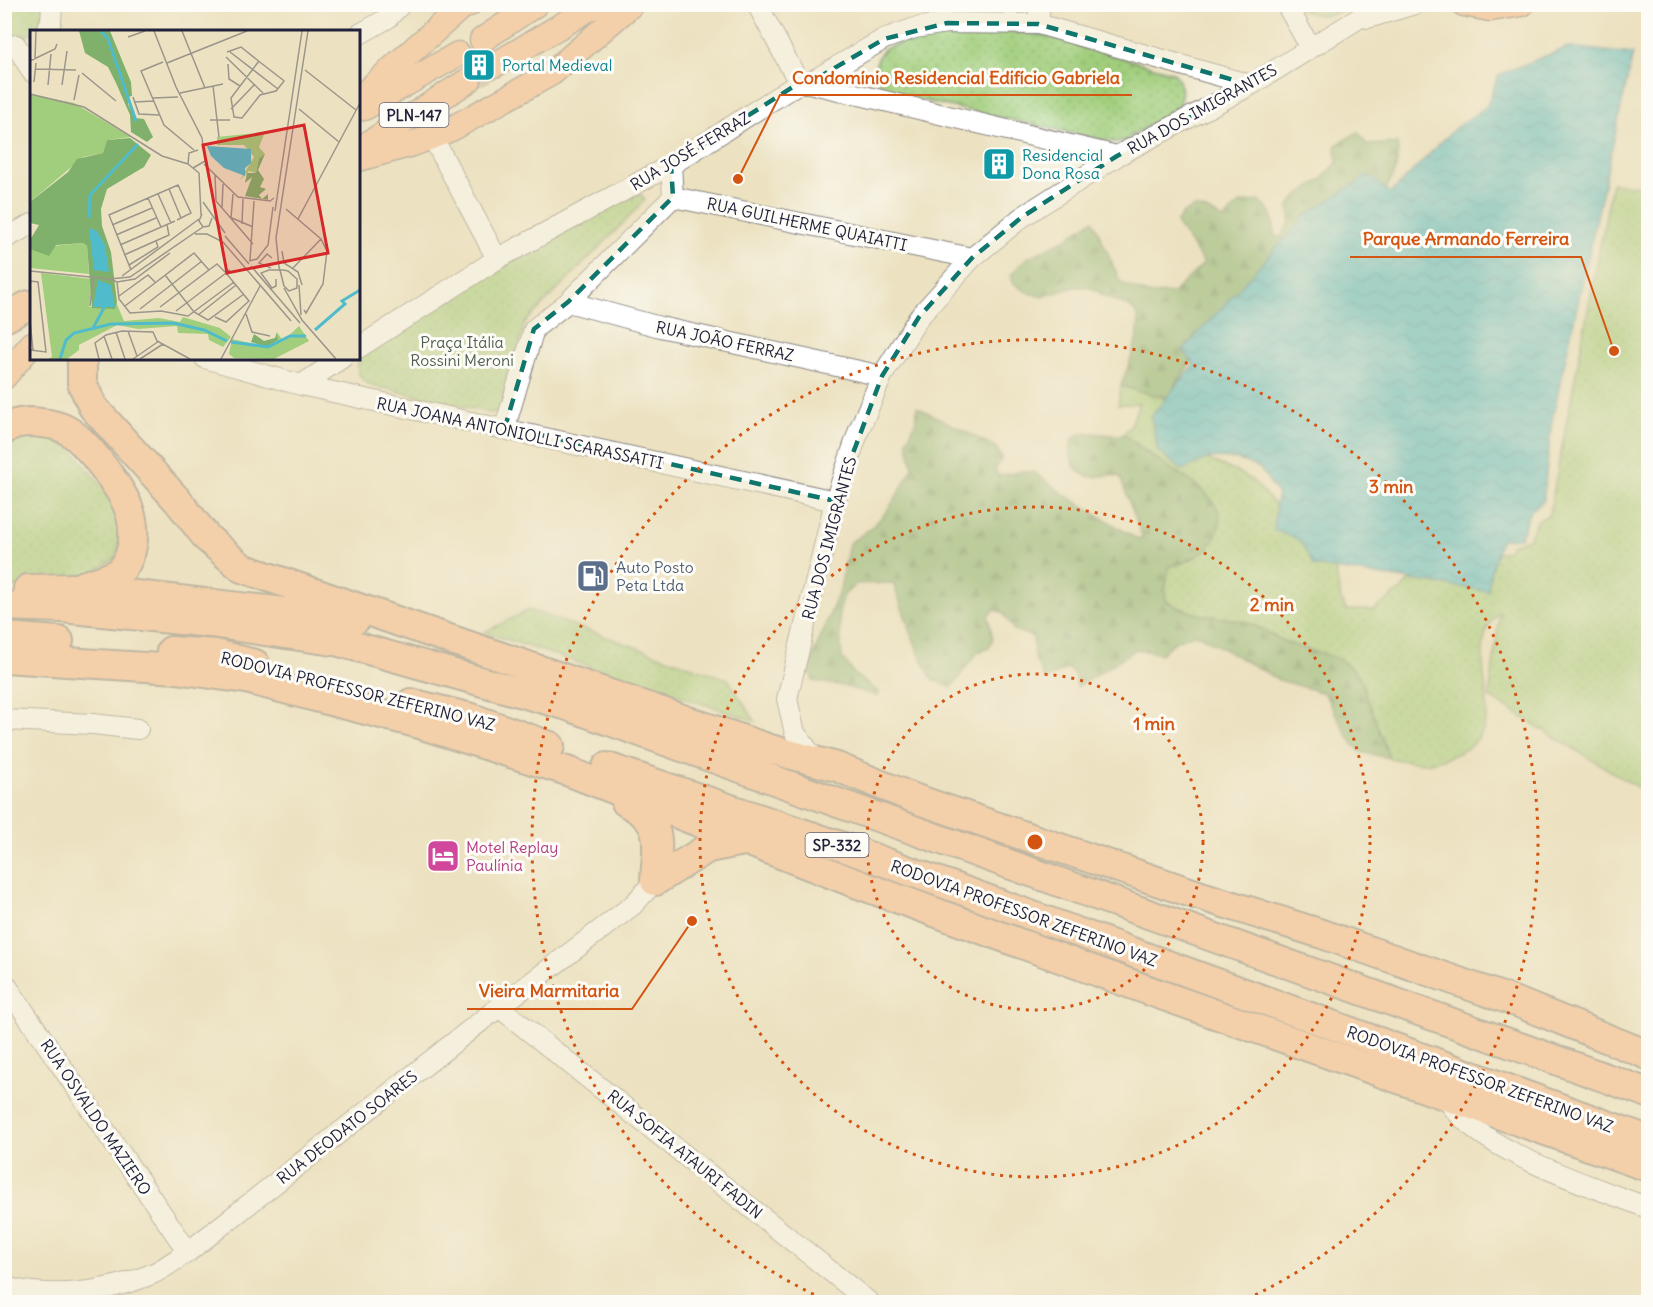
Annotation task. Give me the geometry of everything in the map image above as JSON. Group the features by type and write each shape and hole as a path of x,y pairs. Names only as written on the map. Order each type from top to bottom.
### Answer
{"highway":[{"path":"82,360 82,383 93,406 178,501 207,538 242,568 408,627 770,749 837,767 916,799 1197,895 1322,934 1519,1003 1648,1055"},
{"path":"4,430 9,426 26,422 47,423 68,430 89,446 130,511 134,533 129,557 120,571 75,588"},
{"path":"4,590 75,588 408,627"},
{"name":"RODOVIA PROFESSOR ZEFERINO VAZ","path":"4,606 62,608 211,623 340,642 565,705 1648,1093"},
{"name":"RODOVIA PROFESSOR ZEFERINO VAZ","path":"4,637 216,654 472,718 849,849 1648,1140"},
{"path":"4,658 176,669 246,679 416,723 567,771 744,841 1150,991 1648,1167"},
{"path":"567,771 643,812 656,830 655,881"},
{"path":"655,881 708,848 744,841"}],"main road":[{"path":"482,40 536,4"},
{"path":"495,65 597,4"},
{"path":"360,158 451,129 552,73 632,4"},
{"path":"1464,4 1490,9 1522,4"},
{"path":"360,97 389,74 458,6"},
{"name":"PLN-147","path":"360,110 458,54"},
{"path":"360,88 389,74"},
{"name":"PLN-147","path":"360,149 469,80"},
{"path":"4,335 22,309"},
{"path":"4,377 30,346"}],"street":[{"path":"360,33 388,18 401,4"},
{"path":"757,4 804,83 1117,156"},
{"path":"1286,4 1310,47"},
{"name":"RUA DOS IMIGRANTES","path":"818,762 795,733 787,699 835,501 859,430 882,376 918,317 972,258 1022,217 1117,156 1251,85 1310,47 1362,19 1382,4"},
{"name":"RUA DOS IMIGRANTES","path":"1362,19 1415,4"},
{"name":"RUA JOSÉ FERRAZ","path":"360,347 497,259 671,165 804,83 884,39 915,28 947,22 1039,14 1251,85"},
{"path":"432,136 497,259"},
{"path":"505,427 534,329 568,302 673,197 671,165"},
{"name":"RUA GUILHERME QUAIATTI","path":"673,197 972,258"},
{"path":"4,239 30,225"},
{"name":"RUA JOÃO FERRAZ","path":"568,302 660,327 882,376"},
{"name":"RUA JOANA ANTONIOLLI SCARASSATTI","path":"212,360 301,385 505,427 835,501"},
{"path":"301,385 339,360"},
{"path":"4,720 93,724 138,729"},
{"name":"RUA DEODATO SOARES","path":"4,1287 29,1293 100,1290 152,1274 188,1252 499,1007 633,905 655,881"},
{"name":"RUA OSVALDO MAZIERO","path":"4,982 188,1252"},
{"name":"RUA SOFIA ATAURI FADIN","path":"499,1007 869,1302"},
{"path":"1445,1095 1453,1109 1469,1126 1498,1145 1648,1208"}],"highlighted area":[{"path":"947,23 1038,24 1251,85 1117,156 1022,217 972,258 919,317 882,376 835,501 505,427 534,329 568,302 673,197 671,165 799,83 809,83 884,39"}],"green space":[{"path":"4,5 44,5 45,13 36,30 30,30 30,34 23,37 5,34"},
{"path":"1296,5 1352,5 1339,12 1320,15 1306,12"},
{"path":"993,30 1047,36 1174,73 1182,94 1177,107 1124,141 1113,142 898,95 884,87 877,76 876,63 884,49 917,37"},
{"path":"1358,132 1367,145 1397,143 1396,167 1386,189 1212,326 1168,399 1121,386 1134,350 1138,330 1139,321 1132,309 1089,287 1075,287 1044,296 1025,291 1013,283 1011,275 1025,259 1064,240 1093,220 1121,283 1147,294 1173,293 1204,263 1176,223 1183,213 1194,207 1224,219 1240,203 1259,201 1271,212 1276,237 1281,237 1290,222 1289,205 1300,194 1321,180 1337,163 1336,145"},
{"path":"1612,183 1648,187 1648,794 1489,697 1500,612 1488,628 1483,647 1487,708 1484,726 1475,742 1456,754 1437,761 1417,763 1389,758 1360,678 1353,669 1335,658 1283,641 1248,623 1193,613 1166,601 1165,590 1169,567 1192,559 1212,543 1218,509 1196,488 1124,434 1131,425 1139,403 1118,405 1121,386 1168,399 1169,443 1253,481 1335,568 1341,600 1346,610 1374,610 1401,590 1416,573 1509,550 1510,545 1528,539 1538,520 1549,515"},
{"name":"Praça Itália Rossini Meroni","path":"639,193 645,199 525,323 500,412 490,413 375,386 362,379 358,372 360,356 511,258"},
{"path":"917,407 996,447 1002,458 995,468 998,476 1022,471 1034,472 1065,495 1137,539 1143,539 1120,477 1111,475 1088,477 1080,472 1072,461 1071,447 1074,438 1080,434 1089,433 1124,434 1145,452 1195,484 1204,491 1219,511 1218,529 1212,542 1203,552 1190,560 1169,567 1165,590 1166,601 1193,613 1248,623 1283,641 1335,658 1353,669 1360,678 1389,758 1361,752 1352,743 1324,693 1279,680 1199,635 1178,640 1161,654 1136,649 1077,687 1075,675 1068,668 1045,680 1034,656 1033,637 1014,630 1002,612 994,610 988,616 993,638 989,648 977,653 951,688 932,679 917,649 893,583 856,584 843,596 839,614 842,657 854,674 879,692 877,696 843,686 813,681 808,668 840,589 849,543 880,519 894,501 913,467 907,441 915,423"},
{"path":"23,434 61,436 118,505 123,526 116,558 68,588 5,587 4,444"},
{"path":"529,610 728,679 755,721 484,632"}],"water":[{"path":"1568,47 1633,54 1552,420 1543,502 1530,511 1520,538 1501,539 1491,570 1488,591 1314,566 1300,540 1274,530 1277,493 1260,468 1236,459 1209,458 1182,470 1158,451 1151,417 1194,364 1183,350 1307,214 1369,175 1391,193 1455,128 1487,106 1498,75"}],"tunnel":[{"path":"469,80 495,65"}],"place":[{"name":"Portal Medieval","path":"479,65"},
{"name":"Residencial Dona Rosa","path":"999,164"},
{"name":"Condomínio Residencial Edifício Gabriela","path":"738,179"},
{"name":"Parque Armando Ferreira","path":"1614,351"},
{"name":"Auto Posto Peta Ltda","path":"593,576"},
{"name":"Motel Replay Paulínia","path":"443,856"},
{"name":"Vieira Marmitaria","path":"692,921"}]}
